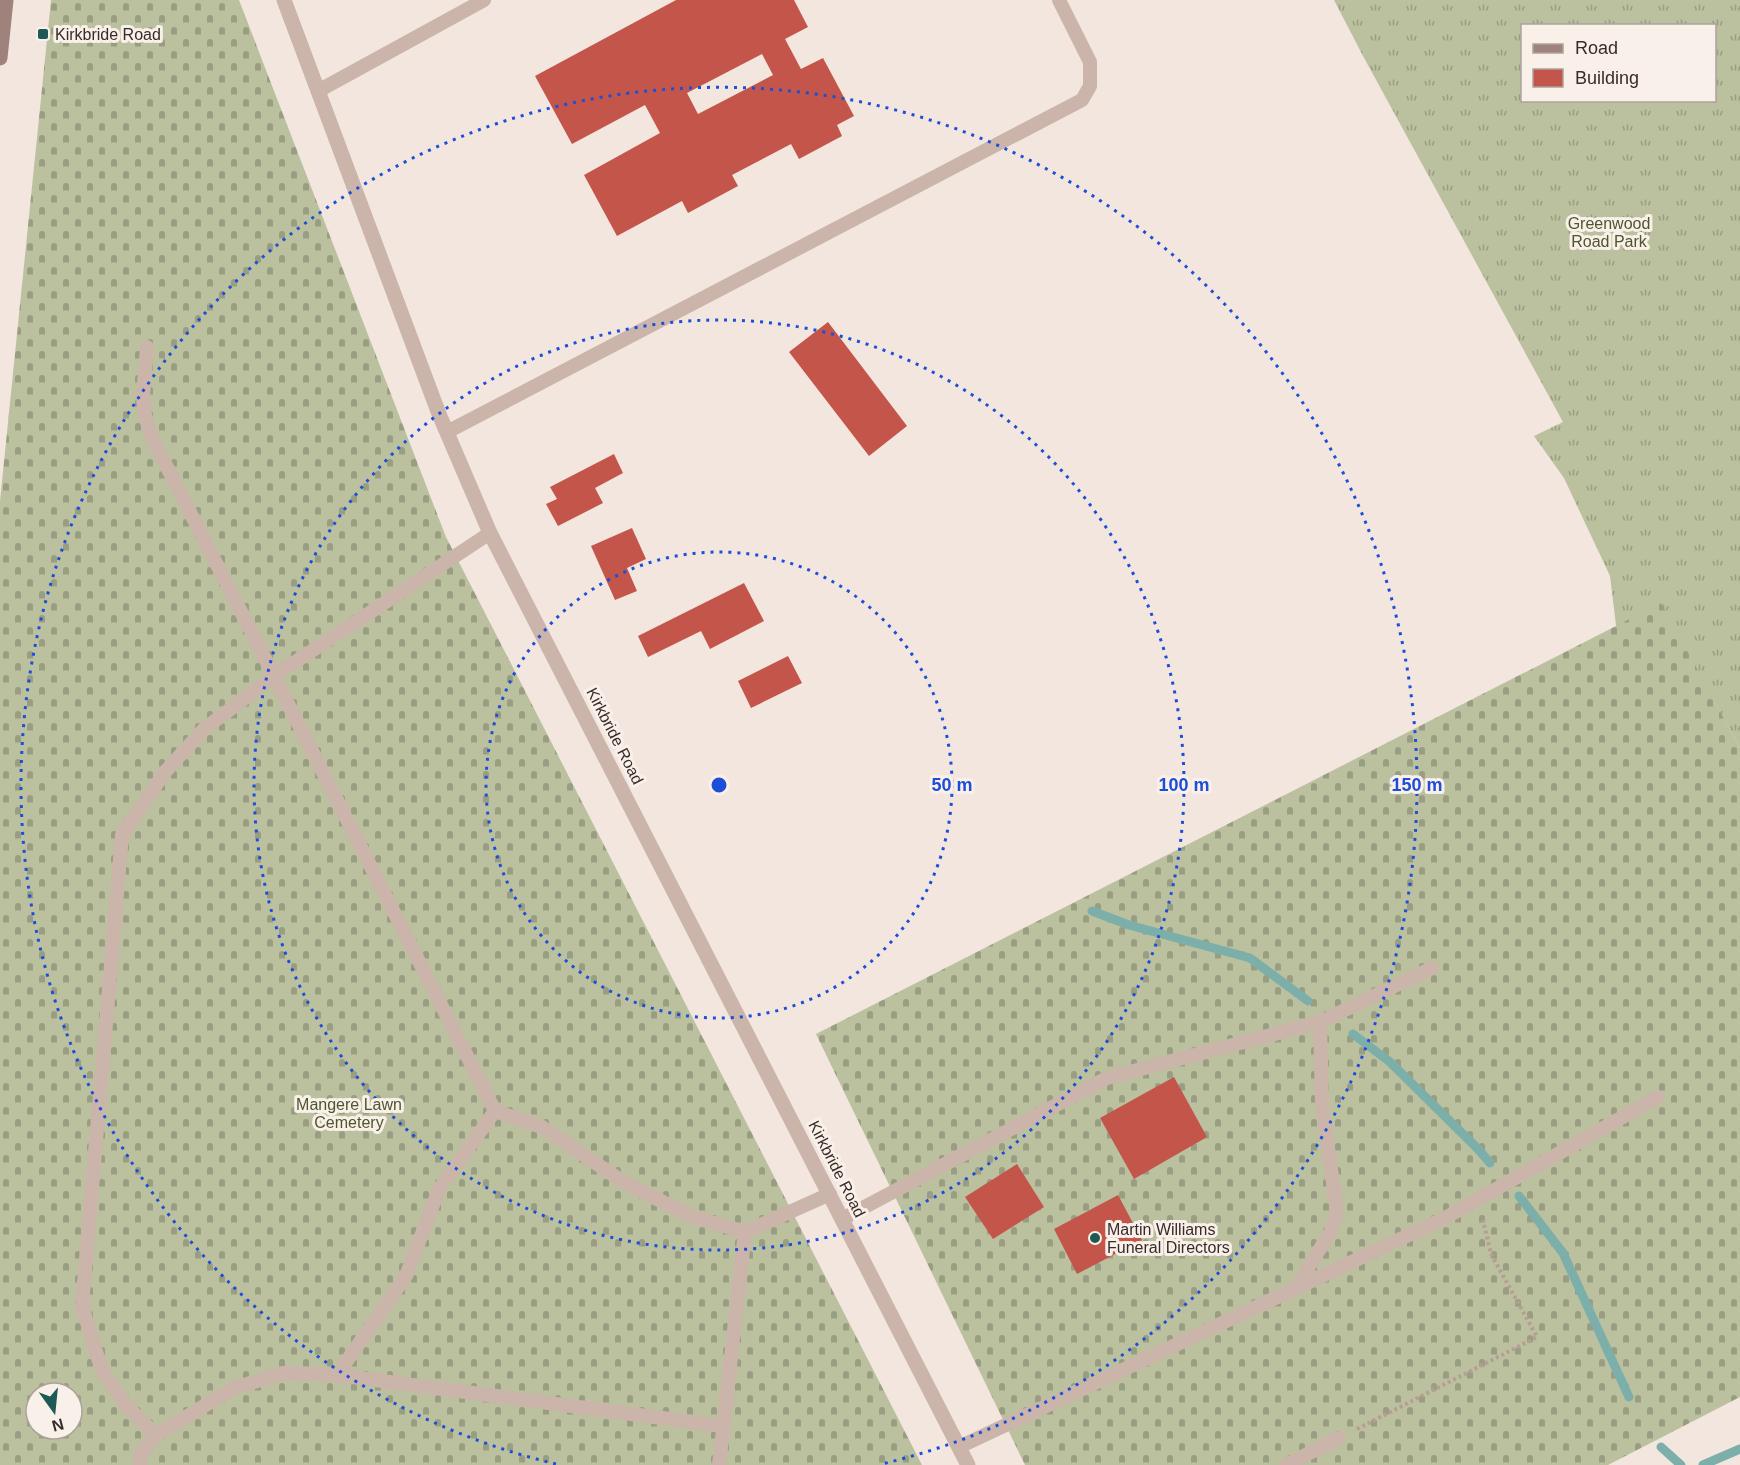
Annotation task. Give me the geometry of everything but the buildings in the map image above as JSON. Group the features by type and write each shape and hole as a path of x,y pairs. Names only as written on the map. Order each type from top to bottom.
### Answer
{"main road":[{"path":"0,58 6,0"}],"street":[{"name":"Kirkbride Road","path":"284,0 447,432 490,533 968,1465"}],"lane":[{"path":"318,90 484,0"},
{"path":"447,432 1082,100 1090,86 1090,62 1059,0"},
{"path":"147,347 143,397 145,415 152,438 495,1111 542,1127 622,1181 690,1216 745,1232 830,1194"},
{"path":"156,1435 126,1405 102,1371 82,1306 122,835 165,772 204,729 274,676 490,533"},
{"path":"842,1219 1107,1078 1320,1022 1432,968"},
{"path":"1295,1289 1331,1232 1337,1212 1322,1104 1320,1022"},
{"path":"959,1447 1445,1218 1658,1097"},
{"path":"337,1375 406,1276 439,1189 495,1111"},
{"path":"719,1465 745,1232"},
{"path":"140,1465 141,1453 156,1435 234,1388 284,1373 337,1375 722,1426"},
{"path":"1286,1465 1339,1438"}],"path":[{"path":"1339,1438 1537,1337 1491,1254 1479,1199"}],"green space":[{"name":"Mangere Lawn Cemetery","path":"51,0 239,0 446,537 922,1465 0,1465 0,501"},
{"name":"Greenwood Road Park","path":"1334,0 1740,0 1740,748 1713,699 1619,650 1610,576 1564,478 1534,436 1563,422"},
{"path":"1661,603 1740,748 1740,1397 1608,1465 1025,1465 816,1034"}],"waterway":[{"path":"1092,911 1129,925 1250,958 1308,1001"},
{"path":"1353,1034 1390,1062 1490,1163"},
{"path":"1519,1196 1563,1253 1629,1397"},
{"path":"1661,1447 1681,1465"},
{"path":"1703,1465 1740,1449"}],"place":[{"name":"Kirkbride Road","path":"43,34"},
{"name":"Martin Williams Funeral Directors","path":"1095,1238"}]}
